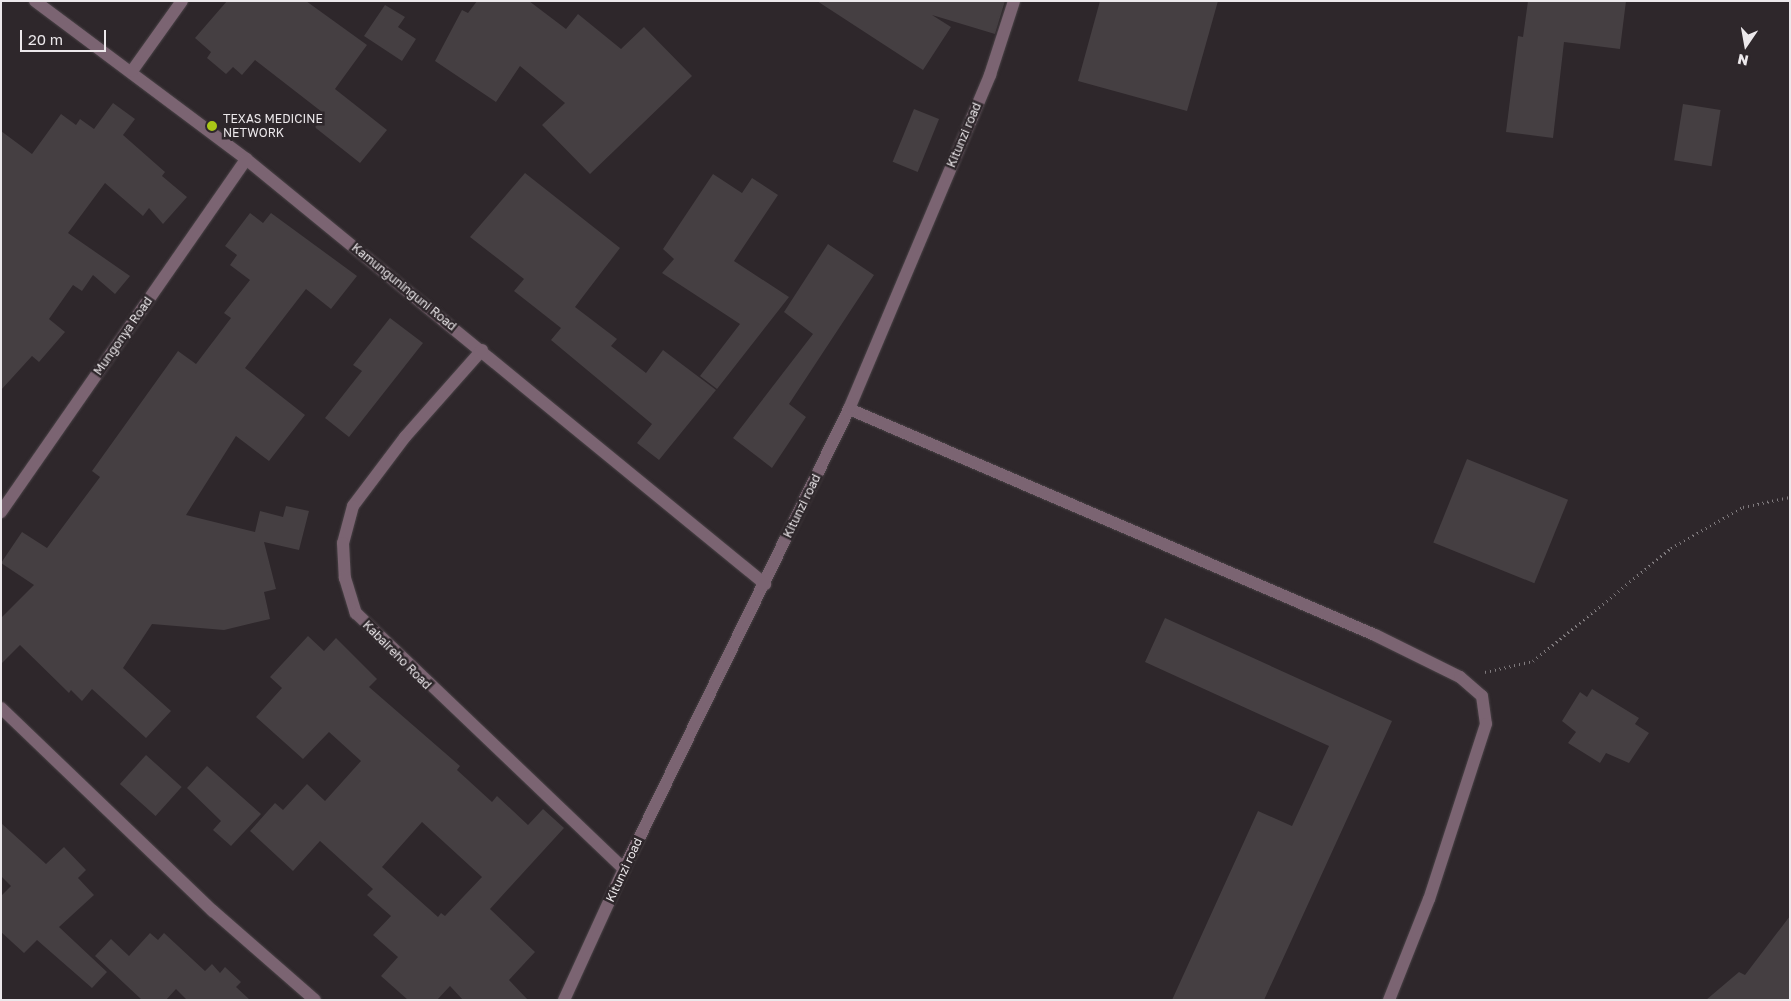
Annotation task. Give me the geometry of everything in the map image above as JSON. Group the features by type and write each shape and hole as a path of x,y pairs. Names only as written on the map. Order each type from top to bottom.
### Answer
{"street":[{"name":"Kamunguninguni Road","path":"35,1 132,71 246,159 482,350 765,584"},
{"path":"132,71 182,1"},
{"name":"Kitunzi road","path":"564,1000 624,869 849,410 990,75 1014,1"},
{"name":"Mungonya Road","path":"1,512 246,159"},
{"name":"Kabaireho Road","path":"482,350 406,437 353,506 343,543 345,578 356,613 624,869"},
{"path":"849,410 1375,635 1460,677 1482,696 1486,724 1430,899 1389,1000"},
{"path":"1,708 213,910 315,1000"}],"path":[{"path":"1460,677 1533,661 1671,548 1743,507 1790,497"}],"building":[{"path":"227,1 306,1 367,45 335,89 387,130 360,163 312,125 322,112 255,60 242,75 233,67 226,74 207,58 211,52 195,38"},
{"path":"477,1 529,1 566,29 578,14 621,49 644,27 692,76 590,174 542,125 565,103 520,66 496,102 435,61 462,10 468,13"},
{"path":"817,1 1005,1 995,34 932,15 951,27 923,70"},
{"path":"1100,1 1218,1 1187,111 1078,81"},
{"path":"1528,1 1626,1 1620,49 1564,42 1553,138 1506,132 1518,36 1523,37"},
{"path":"385,5 405,17 398,27 416,39 402,61 364,36"},
{"path":"113,103 135,119 123,135 165,172 162,176 187,197 163,224 149,208 143,216 105,183 68,233 130,276 115,294 93,275 82,291 73,285 49,319 65,332 39,362 32,356 1,390 1,131 32,154 61,114 76,125 80,119 94,129"},
{"path":"1683,104 1721,110 1712,166 1674,160"},
{"path":"914,109 939,119 918,172 893,162"},
{"path":"525,173 620,248 575,307 617,339 611,346 646,373 663,350 716,390 659,460 637,443 652,424 551,340 561,328 514,291 524,279 470,237"},
{"path":"713,174 742,193 752,178 778,195 734,261 789,297 717,389 700,376 740,324 662,273 674,259 663,249"},
{"path":"250,213 263,223 271,213 357,276 331,309 306,289 245,368 305,415 269,461 236,436 186,515 255,532 260,511 283,517 286,506 309,511 299,550 264,542 276,589 264,592 270,619 224,630 152,624 123,668 171,711 146,738 92,689 82,701 71,690 69,693 20,645 1,664 1,618 34,585 1,563 22,532 47,548 100,477 92,471 178,351 196,364 231,318 224,313 250,280 230,265 237,255 225,246"},
{"path":"828,244 874,275 789,404 806,417 772,468 733,438 813,334 784,312"},
{"path":"390,318 423,343 349,437 325,418 362,371 353,365"},
{"path":"1467,459 1568,500 1534,583 1433,542"},
{"path":"1165,618 1392,721 1264,1000 1172,1000 1258,811 1292,826 1329,746 1145,662"},
{"path":"308,636 324,651 336,638 377,679 369,687 460,766 457,770 492,802 497,796 528,825 543,809 564,828 490,909 535,952 509,980 528,1000 463,1000 450,986 437,1000 408,1000 381,976 398,957 373,935 391,916 367,895 373,889 320,841 293,871 250,831 275,803 283,810 307,784 325,801 361,761 329,732 303,759 256,717 282,688 270,677","holes":["422,822 482,877 445,916 441,913 438,917 382,867"]},
{"path":"1592,689 1639,718 1635,724 1649,733 1629,763 1606,753 1600,763 1568,743 1576,732 1562,721 1580,692 1587,697"},
{"path":"146,755 182,787 156,816 120,784"},
{"path":"207,766 261,814 231,846 213,830 221,821 187,788"},
{"path":"1,823 46,864 64,847 86,870 78,878 94,895 59,927 107,972 92,988 37,940 24,953 1,932 1,896 11,886 1,876"},
{"path":"1790,916 1790,1000 1706,1000 1739,972 1745,975"},
{"path":"150,933 158,940 164,933 205,971 212,964 220,973 225,967 241,982 236,987 250,1000 187,1000 176,989 166,1000 142,1000 95,956 111,939 129,956"}],"place":[{"name":"TEXAS MEDICINE NETWORK","path":"212,126"}]}
